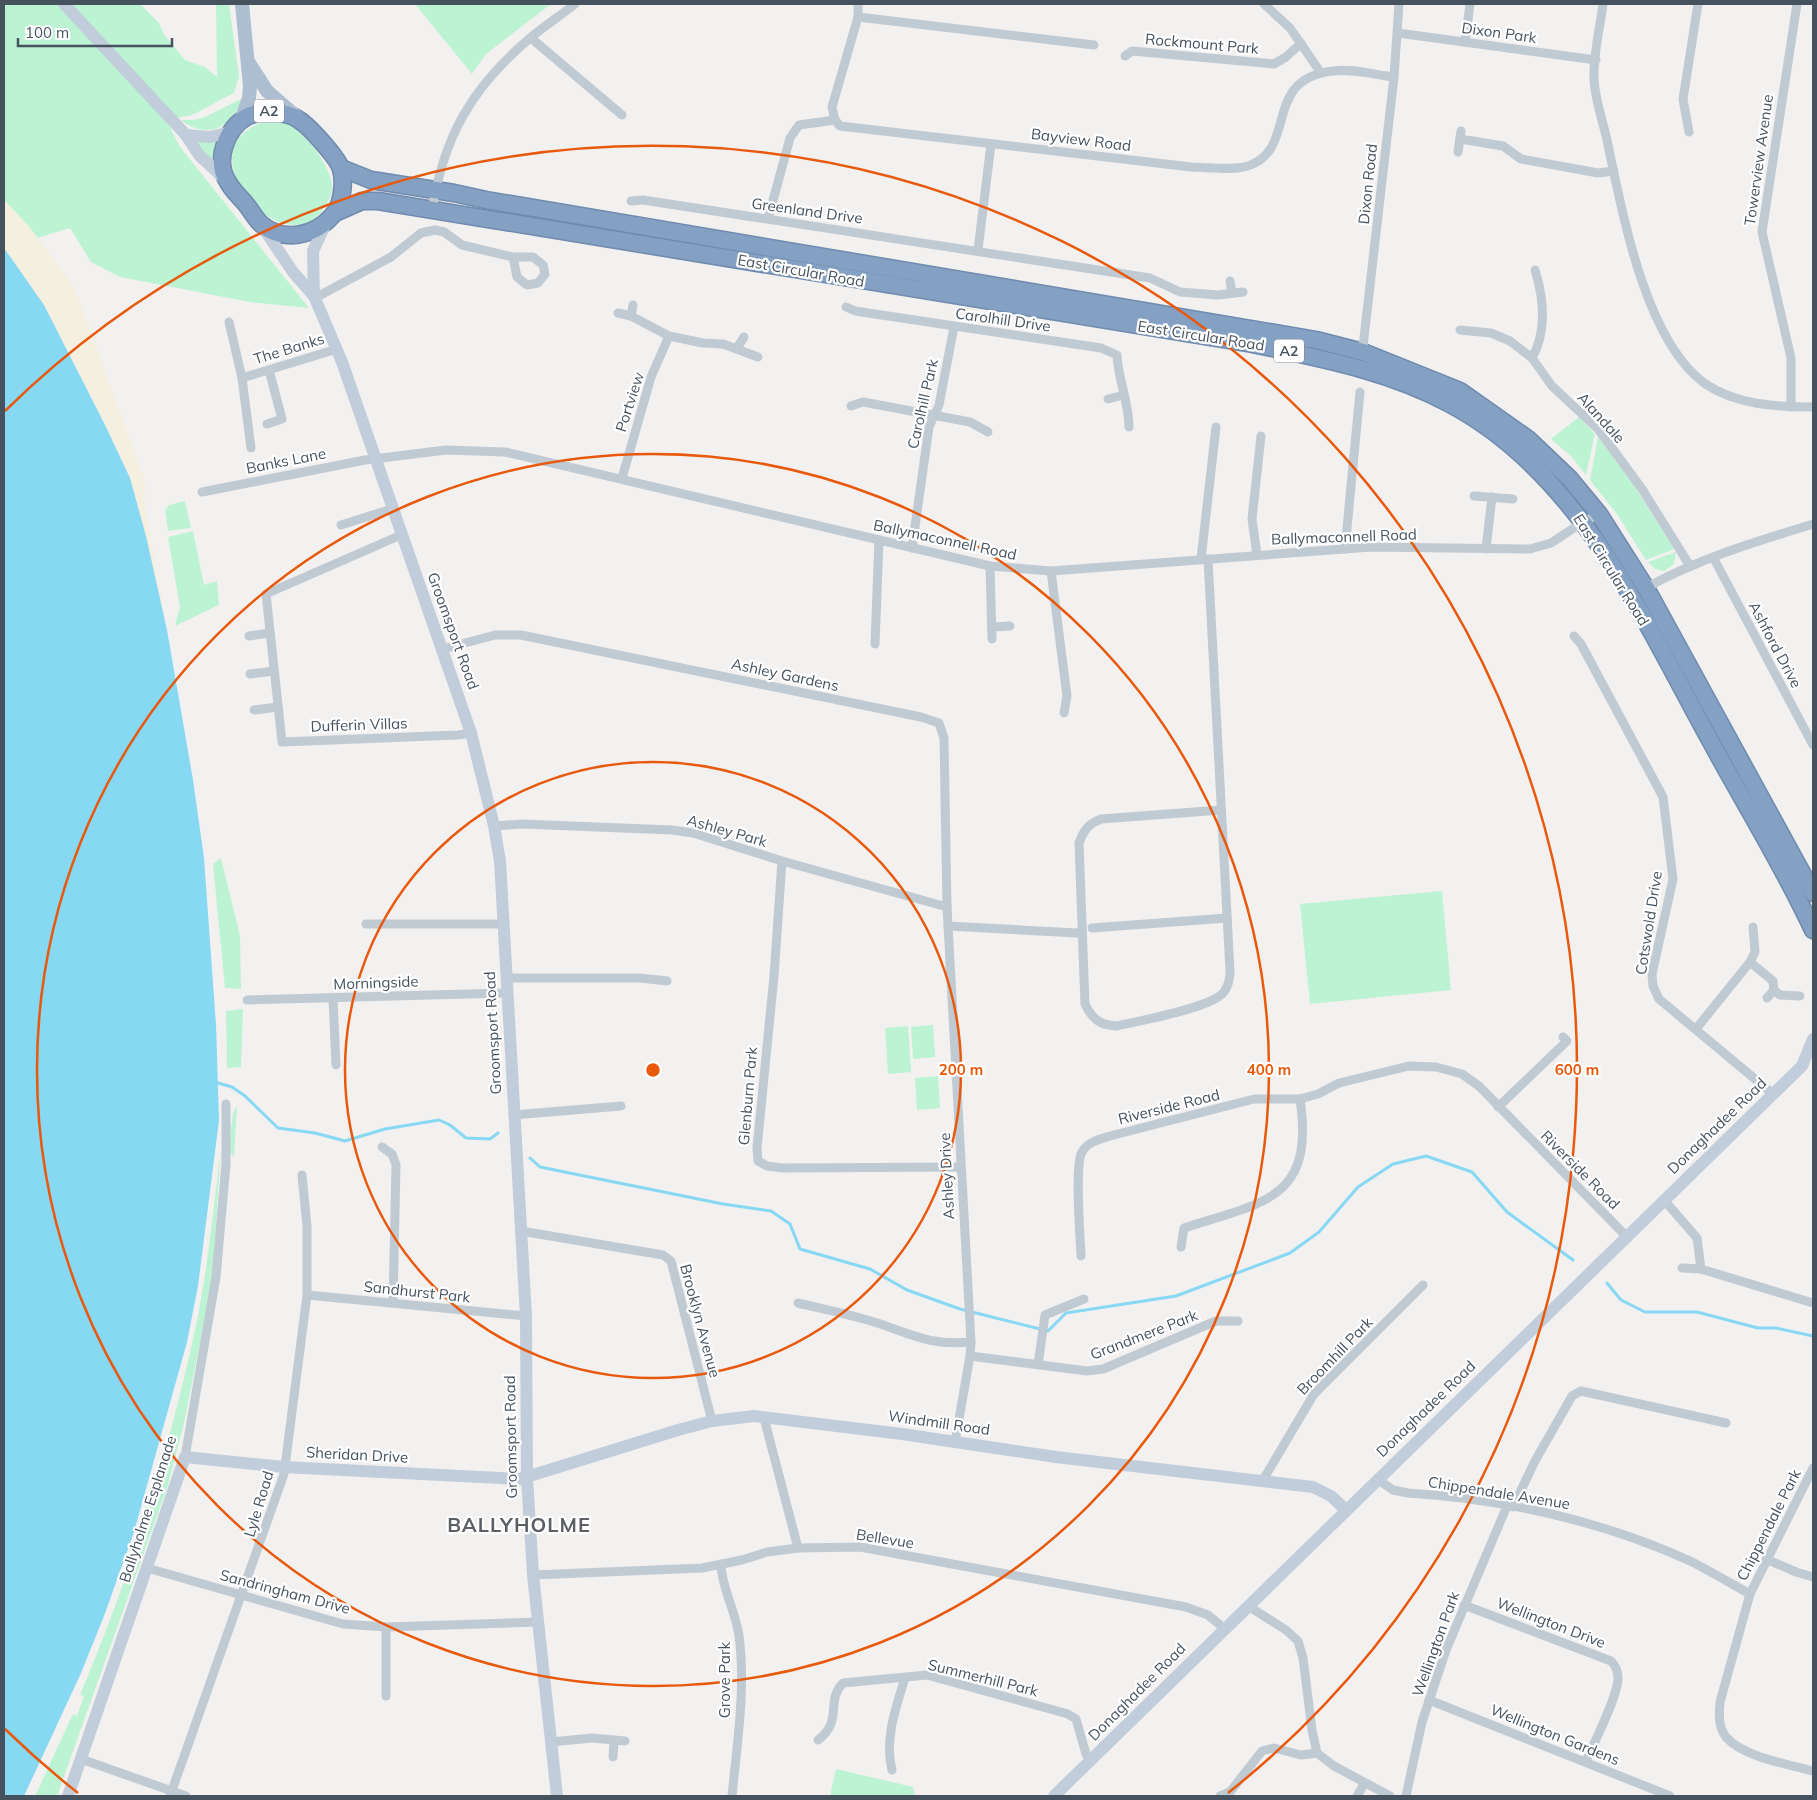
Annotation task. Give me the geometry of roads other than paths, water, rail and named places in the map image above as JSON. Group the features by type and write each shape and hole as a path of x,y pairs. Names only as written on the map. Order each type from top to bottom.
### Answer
{"highway":[{"name":"A2","path":"331,217 312,232 291,236 279,234 261,224 227,181 222,154 235,128 249,116 266,111 282,113 300,120 341,168"},
{"name":"East Circular Road","path":"341,168 371,180 1316,340 1361,359 1451,405 1519,452 1536,468 1583,522 1629,594 1813,930"},
{"path":"331,217 342,183 341,168"},
{"name":"East Circular Road","path":"331,217 362,201 432,210 1248,343 1361,359 1416,371 1460,391 1528,439 1570,478 1599,514 1646,588 1813,894"}],"main road":[{"path":"64,4 186,136 200,155 227,181"},
{"name":"A2","path":"235,128 249,98 249,63 242,4"},
{"name":"A2","path":"249,63 267,91 300,120"},
{"path":"186,136 210,137 235,128"},
{"path":"315,297 313,252 331,217"},
{"path":"261,224 293,272 315,297"},
{"name":"Groomsport Road","path":"315,297 337,349 471,733 494,826 500,861 506,993 526,1316 527,1478 537,1622 557,1796"},
{"name":"Donaghadee Road","path":"1054,1796 1773,1094 1808,1063 1813,1039"},
{"name":"Windmill Road","path":"527,1478 712,1421 736,1417 764,1418 1056,1457 1312,1487 1331,1496 1346,1510"},
{"name":"Sheridan Drive","path":"186,1457 284,1467 442,1477 508,1480 527,1478"},
{"name":"Ballyholme Esplanade","path":"68,1796 186,1457"}],"street":[{"path":"432,210 440,171 456,127 475,94 490,76 530,38 575,4"},
{"path":"768,219 788,145 799,125 835,120 832,107 858,17 858,4"},
{"path":"1264,4 1290,28 1321,73"},
{"name":"Dixon Road","path":"1361,359 1394,77 1399,4"},
{"path":"1465,42 1470,4"},
{"path":"1603,4 1594,79 1641,281 1660,326 1686,366 1705,383 1726,395 1746,402 1791,407 1813,407"},
{"path":"1689,132 1683,99 1698,4"},
{"name":"Towerview Avenue","path":"1791,407 1791,358 1762,232 1796,4"},
{"path":"858,17 1094,45"},
{"name":"Dixon Park","path":"1398,33 1596,60"},
{"path":"530,38 622,115"},
{"name":"Rockmount Park","path":"1126,56 1132,51 1274,64 1286,57 1301,43"},
{"name":"Bayview Road","path":"835,120 840,126 1191,167 1248,166 1272,147 1279,134 1286,101 1299,84 1321,73 1336,70 1394,77"},
{"path":"1458,152 1461,135 1503,146 1521,159 1598,172 1614,171"},
{"path":"978,250 991,144"},
{"name":"Greenland Drive","path":"631,201 643,200 978,250 1150,278 1180,292 1218,295 1243,292"},
{"path":"315,297 391,257 421,233 435,230 444,232 462,245 512,257"},
{"path":"1532,358 1542,335 1541,291 1535,270"},
{"path":"1230,281 1232,293"},
{"path":"631,316 633,306"},
{"name":"Carolhill Drive","path":"846,307 855,311 1101,348 1117,355 1118,374 1130,414 1130,427"},
{"path":"618,313 631,316 669,336 737,348 758,356"},
{"path":"229,322 245,377 251,448"},
{"name":"Carolhill Park","path":"912,548 929,427 939,405 954,326"},
{"name":"Alandale","path":"1460,330 1491,333 1510,341 1532,358 1552,386 1598,429 1642,488 1690,566"},
{"name":"Portview","path":"622,478 651,377 669,336"},
{"path":"737,348 744,337"},
{"name":"The Banks","path":"245,377 337,349"},
{"path":"267,424 282,419 269,370"},
{"path":"1345,549 1360,392"},
{"path":"1108,399 1124,395"},
{"path":"851,406 863,402 970,422 988,432"},
{"path":"1216,427 1204,559 1221,810 1230,970 1229,982 1223,993 1210,1003 1116,1026 1103,1026 1091,1016 1085,1004 1079,842 1084,829 1101,819 1221,810"},
{"path":"1257,555 1252,520 1261,436"},
{"name":"Ballymaconnell Road","path":"375,460 446,450 505,452 990,566 1051,571 1345,549 1407,547 1530,549 1551,543 1599,514"},
{"name":"Banks Lane","path":"202,492 276,476 375,460"},
{"path":"1474,496 1513,499"},
{"path":"1486,549 1492,498"},
{"path":"341,525 392,509"},
{"path":"1629,594 1713,557 1813,524"},
{"name":"Dufferin Villas","path":"401,535 266,594 282,742 458,736 471,733"},
{"path":"875,644 879,540"},
{"name":"Ashford Drive","path":"1713,557 1809,729 1813,746"},
{"path":"990,566 992,639"},
{"path":"1051,571 1068,696 1064,713"},
{"path":"992,627 1010,626"},
{"path":"249,636 270,633"},
{"name":"Ashley Gardens","path":"443,649 495,635 521,635 921,717 939,723 944,738 946,907"},
{"name":"Cotswold Drive","path":"1574,636 1581,644 1663,797 1673,879 1652,974 1653,986 1659,999 1773,1094"},
{"path":"250,674 274,671"},
{"path":"254,710 278,707"},
{"name":"Ashley Park","path":"494,826 522,824 672,830 693,833 782,861 946,907"},
{"name":"Glenburn Park","path":"782,861 774,976 757,1148 758,1161 767,1166 783,1168 960,1167"},
{"name":"Ashley Drive","path":"946,907 971,1342 955,1442"},
{"path":"1092,928 1227,918"},
{"path":"366,924 503,924"},
{"path":"948,926 1082,932"},
{"path":"1696,1029 1750,962 1755,952 1753,928"},
{"path":"1750,962 1773,981 1774,990 1780,995 1800,996"},
{"path":"506,978 640,978 667,981"},
{"path":"1767,998 1774,990"},
{"name":"Morningside","path":"247,1000 506,993"},
{"path":"332,999 336,1065"},
{"path":"1498,1107 1567,1041 1562,1037"},
{"name":"Riverside Road","path":"1081,1256 1079,1182 1081,1154 1088,1145 1110,1136 1254,1099 1300,1098 1318,1094 1339,1083 1401,1068 1436,1067 1462,1074 1479,1086 1628,1237"},
{"path":"1181,1247 1184,1228 1261,1202 1280,1192 1290,1181 1297,1170 1302,1150 1304,1125 1300,1098"},
{"name":"Ballyholme Esplanade","path":"186,1457 216,1277 226,1164 226,1104"},
{"path":"513,1115 621,1106"},
{"path":"382,1147 392,1154 396,1165 393,1303"},
{"name":"Lyle Road","path":"171,1794 284,1474 306,1295 307,1226 302,1175"},
{"path":"1664,1200 1697,1238 1702,1269"},
{"name":"Brooklyn Avenue","path":"521,1231 663,1255 670,1261 712,1421"},
{"path":"1682,1268 1702,1269 1813,1302"},
{"name":"Broomhill Park","path":"1263,1480 1314,1394 1423,1285"},
{"name":"Sandhurst Park","path":"306,1295 526,1316"},
{"path":"1038,1366 1044,1315 1084,1299"},
{"path":"798,1302 874,1322 919,1339 946,1344 971,1342"},
{"name":"Grandmere Park","path":"970,1356 1087,1371 1102,1369 1216,1321 1238,1321"},
{"name":"Wellington Park","path":"1406,1796 1429,1700 1464,1605 1510,1506 1572,1396 1581,1391 1726,1423"},
{"path":"764,1418 798,1548"},
{"name":"Chippendale Park","path":"1750,1594 1813,1468"},
{"name":"Chippendale Avenue","path":"1377,1479 1393,1490 1408,1494 1510,1506 1598,1526 1649,1544 1691,1562 1750,1594"},
{"name":"Bellevue","path":"533,1575 721,1565 767,1552 798,1548 860,1547 1186,1607 1208,1615 1225,1629"},
{"path":"1766,1559 1813,1577"},
{"name":"Grove Park","path":"721,1565 738,1633 740,1653 738,1731 732,1796"},
{"name":"Sandringham Drive","path":"148,1568 342,1624 386,1627 537,1622"},
{"path":"1750,1594 1720,1702 1719,1720 1723,1731 1745,1751 1813,1771"},
{"name":"Wellington Drive","path":"1464,1605 1611,1661 1615,1666 1618,1678 1615,1692 1586,1761"},
{"path":"1248,1606 1286,1630 1298,1642 1303,1658 1312,1730 1317,1752 1334,1766 1364,1784 1390,1796"},
{"path":"386,1627 386,1696"},
{"name":"Summerhill Park","path":"818,1740 828,1733 832,1722 836,1689 843,1683 927,1675 1068,1714 1076,1718 1086,1754 1091,1760"},
{"path":"892,1770 889,1760 890,1730 904,1678"},
{"name":"Wellington Gardens","path":"1429,1700 1670,1796"},
{"path":"551,1742 592,1738 625,1741"},
{"path":"613,1757 614,1740"},
{"path":"1220,1796 1230,1792 1262,1751 1274,1748 1301,1755 1317,1752"},
{"path":"81,1759 171,1794 186,1796"},
{"path":"1357,1796 1364,1784"}],"water":[{"path":"4,248 44,305 105,425 130,478 146,536 167,630 193,780 204,858 216,1025 219,1120 198,1286 187,1342 134,1532 81,1673 24,1796 4,1796"}],"waterway":[{"path":"218,1083 232,1087 245,1096 278,1128 315,1133 345,1141 385,1129 439,1120 450,1125 466,1138 490,1139 498,1133"},
{"path":"530,1158 540,1167 723,1204 771,1211 790,1224 800,1249 870,1269 907,1290 960,1309 1048,1331 1066,1313 1176,1296 1290,1253 1319,1232 1358,1187 1393,1164 1426,1156 1472,1172 1507,1212 1573,1260"},
{"path":"1607,1283 1621,1300 1645,1312 1697,1312 1758,1328 1776,1328 1813,1336"}],"district":[{"name":"BALLYHOLME","path":"519,1525"}]}
